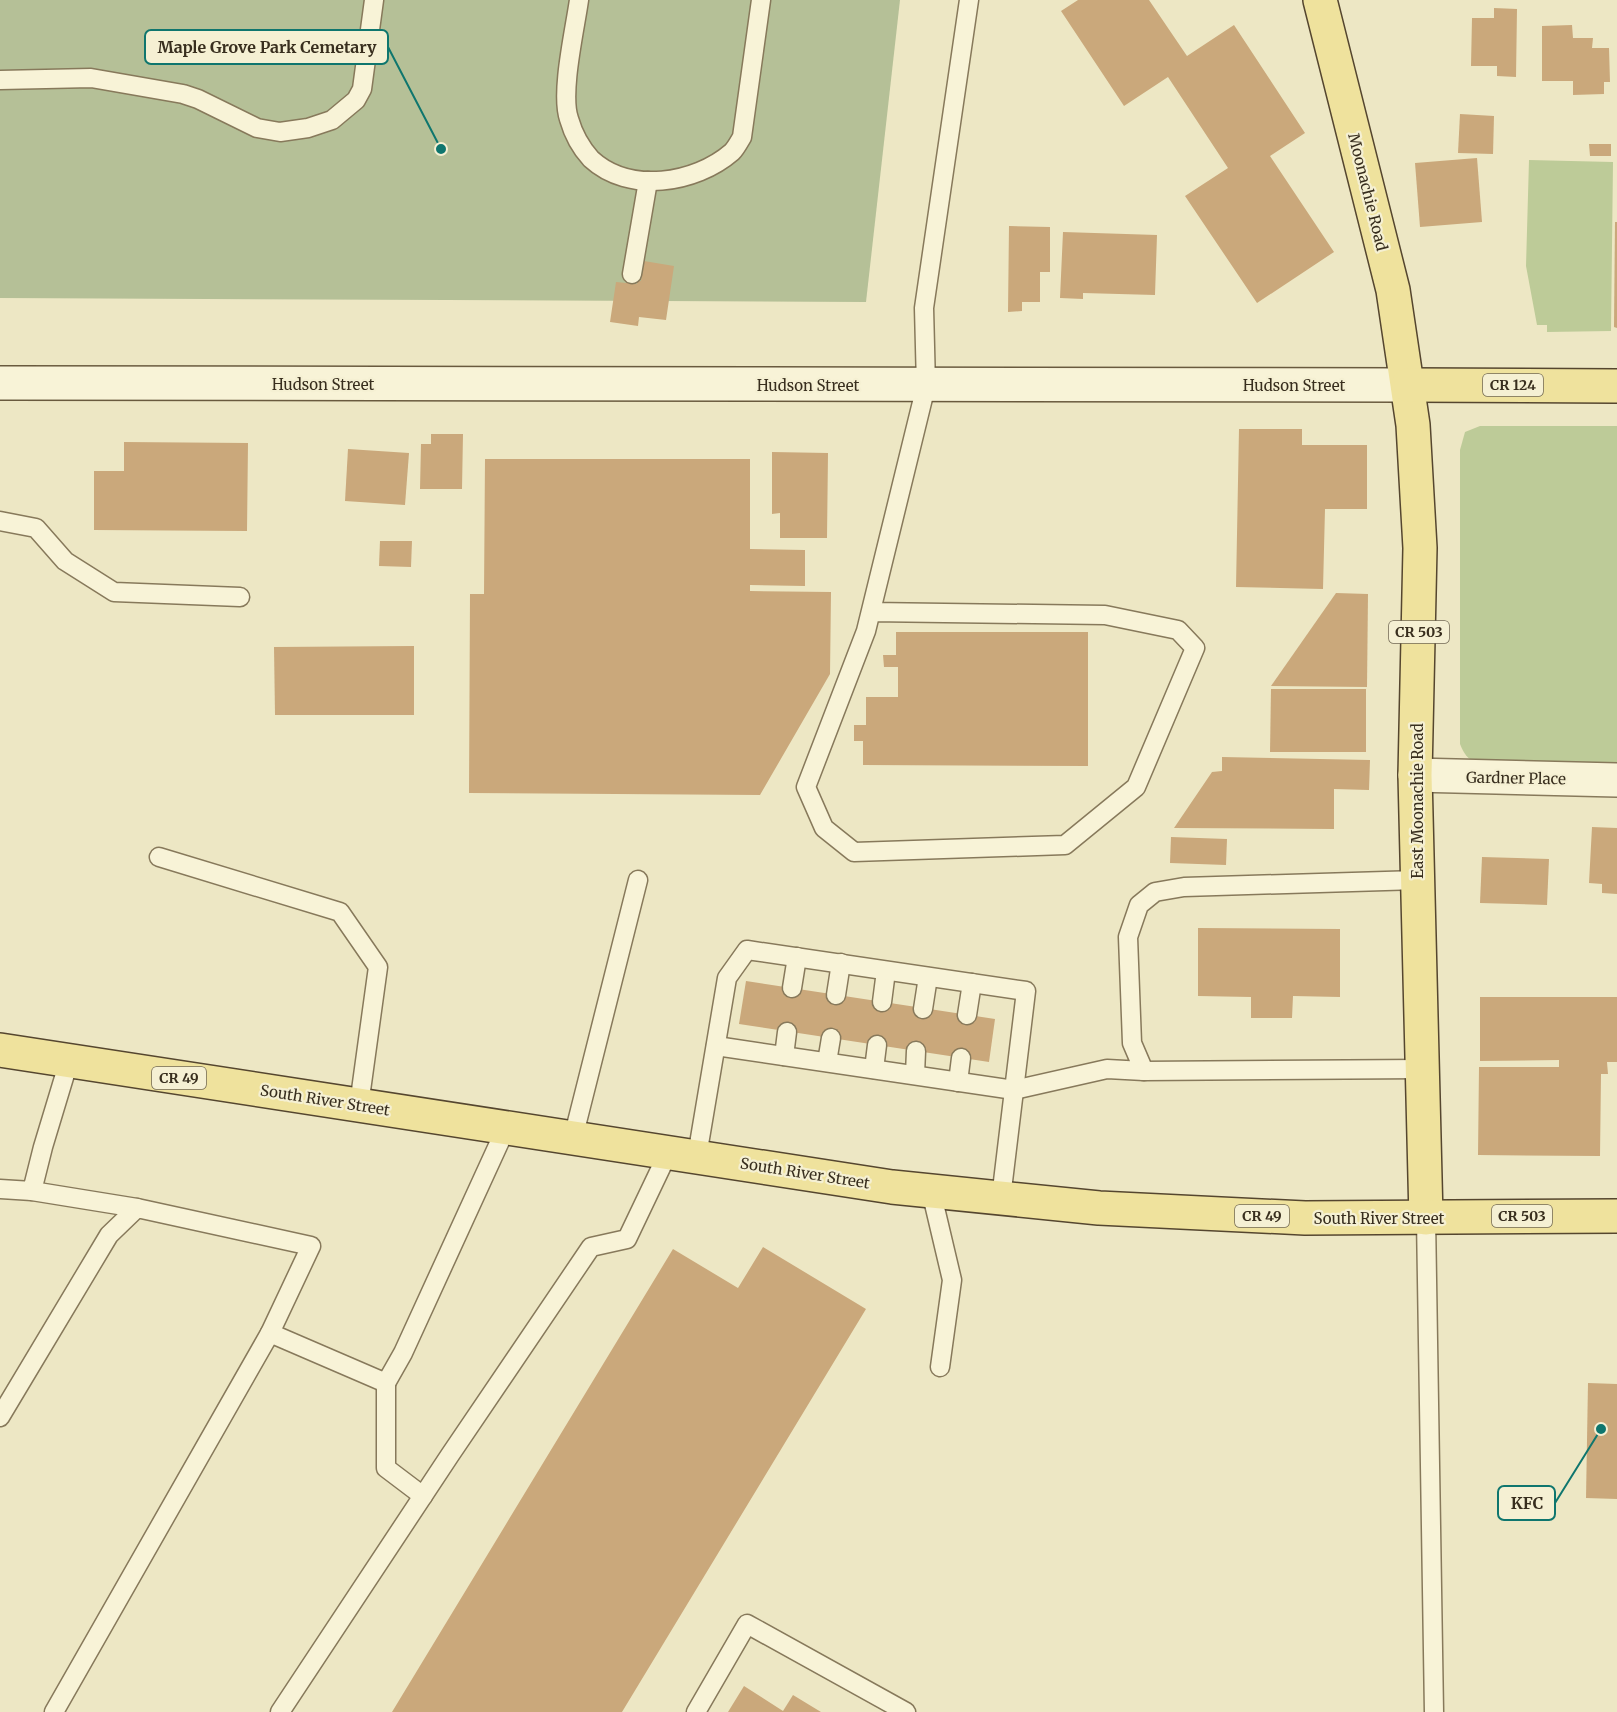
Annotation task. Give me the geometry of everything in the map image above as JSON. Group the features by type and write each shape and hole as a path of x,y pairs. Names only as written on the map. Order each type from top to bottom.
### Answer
{"main road":[{"name":"Moonachie Road","path":"1320,0 1393,290 1408,385"},
{"name":"Hudson Street","path":"0,383 1617,386"},
{"name":"East Moonachie Road","path":"1408,385 1413,425 1420,548 1415,775 1426,1218"},
{"name":"Gardner Place","path":"1415,775 1617,780"},
{"name":"South River Street","path":"0,1050 892,1187 1099,1208 1282,1217 1617,1216"}],"lane":[{"path":"0,80 91,78 183,94 198,99 243,122 269,131 308,128 332,120 356,100 362,89 375,0"},
{"path":"579,0 565,99 568,118 577,140 592,160 622,175 669,181 687,177 733,151 742,137 761,0"},
{"path":"871,612 1106,615 1178,630 1195,648 1136,787 1065,845 854,852 824,828 806,787 866,631 926,386 924,308 969,0"},
{"path":"632,274 648,180"},
{"path":"0,521 36,528 65,561 114,592 240,597"},
{"path":"159,857 340,912 378,967 359,1105"},
{"path":"573,1138 638,880"},
{"path":"1144,1071 1132,1042 1128,937 1139,904 1155,892 1184,887 1418,880"},
{"path":"280,1712 591,1247 627,1239 682,1154 716,1046 727,978 747,950 1026,991 1001,1198"},
{"path":"792,988 797,957"},
{"path":"836,995 841,963"},
{"path":"882,1002 886,971"},
{"path":"923,1009 928,977"},
{"path":"967,1015 972,983"},
{"path":"784,1056 787,1032"},
{"path":"827,1062 831,1038"},
{"path":"874,1069 877,1045"},
{"path":"716,1046 1014,1090 1107,1069 1144,1071 1423,1069"},
{"path":"915,1074 916,1051"},
{"path":"958,1082 961,1058"},
{"path":"32,1191 69,1061"},
{"path":"423,1496 387,1468 386,1383 403,1353 506,1128"},
{"path":"0,1189 32,1191 137,1208 311,1246 270,1333 54,1712"},
{"path":"931,1191 952,1280 940,1367"},
{"path":"0,1417 109,1235 137,1208"},
{"path":"1426,1218 1434,1712"},
{"path":"270,1333 386,1383"},
{"path":"696,1712 747,1624 906,1712"}],"green space":[{"path":"0,0 900,0 866,302 0,298"},
{"path":"1529,160 1613,162 1611,331 1547,332 1547,325 1537,325 1526,266"},
{"path":"1480,426 1617,426 1617,765 1476,763 1466,755 1460,744 1460,450 1465,432"}],"building":[{"path":"1078,0 1149,0 1187,56 1234,25 1305,133 1270,156 1334,252 1257,303 1185,196 1228,168 1168,77 1124,106 1061,11"},
{"path":"1494,8 1517,9 1516,77 1497,76 1497,66 1471,66 1472,18 1494,18"},
{"path":"1572,25 1573,38 1593,38 1592,48 1609,48 1610,82 1604,82 1604,94 1573,95 1573,81 1542,81 1542,26"},
{"path":"1460,114 1494,116 1493,154 1458,153"},
{"path":"1589,144 1611,144 1611,156 1590,156"},
{"path":"1477,158 1482,222 1420,227 1415,163"},
{"path":"1615,222 1617,222 1617,328 1614,327"},
{"path":"1009,226 1050,227 1050,272 1040,272 1040,302 1022,302 1022,311 1008,312"},
{"path":"1063,232 1157,235 1155,295 1083,293 1083,299 1060,298"},
{"path":"644,261 674,266 666,320 639,317 638,326 610,322 616,282 637,284 637,281 641,281"},
{"path":"1239,429 1302,429 1302,445 1367,445 1367,509 1325,509 1323,589 1236,587"},
{"path":"431,434 463,434 462,489 420,489 421,444 431,444"},
{"path":"124,442 248,443 247,531 94,530 94,471 124,471"},
{"path":"348,449 409,453 405,505 345,501"},
{"path":"772,452 828,453 827,538 780,538 780,513 772,514"},
{"path":"485,459 750,459 750,549 805,550 805,586 750,585 750,591 831,592 830,674 760,795 469,793 470,594 484,594"},
{"path":"380,541 412,541 411,567 379,566"},
{"path":"1336,593 1368,594 1367,687 1271,686"},
{"path":"896,632 1088,632 1088,766 863,765 863,741 854,741 854,725 866,725 866,697 898,697 898,667 884,667 883,655 896,655"},
{"path":"414,646 414,715 275,715 274,647"},
{"path":"1271,689 1366,689 1366,752 1270,752"},
{"path":"1222,757 1370,760 1369,790 1334,789 1334,829 1174,828 1212,772 1222,771"},
{"path":"1592,827 1617,828 1617,894 1602,893 1602,884 1589,883"},
{"path":"1171,837 1227,839 1226,865 1170,863"},
{"path":"1482,857 1549,859 1547,905 1480,903"},
{"path":"1198,928 1340,929 1340,997 1293,996 1292,1018 1251,1018 1251,997 1198,996"},
{"path":"746,981 995,1019 989,1062 739,1024"},
{"path":"1480,997 1617,997 1617,1062 1607,1062 1608,1074 1601,1074 1600,1156 1478,1155 1479,1067 1559,1067 1559,1060 1480,1061"},
{"path":"763,1247 866,1309 622,1712 392,1712 673,1249 738,1288"},
{"path":"1588,1383 1617,1384 1617,1499 1586,1498"},
{"path":"744,1686 783,1711 793,1695 821,1712 728,1712"}],"place":[{"name":"Maple Grove Park Cemetary","path":"441,149"},
{"name":"KFC","path":"1601,1429"}]}
